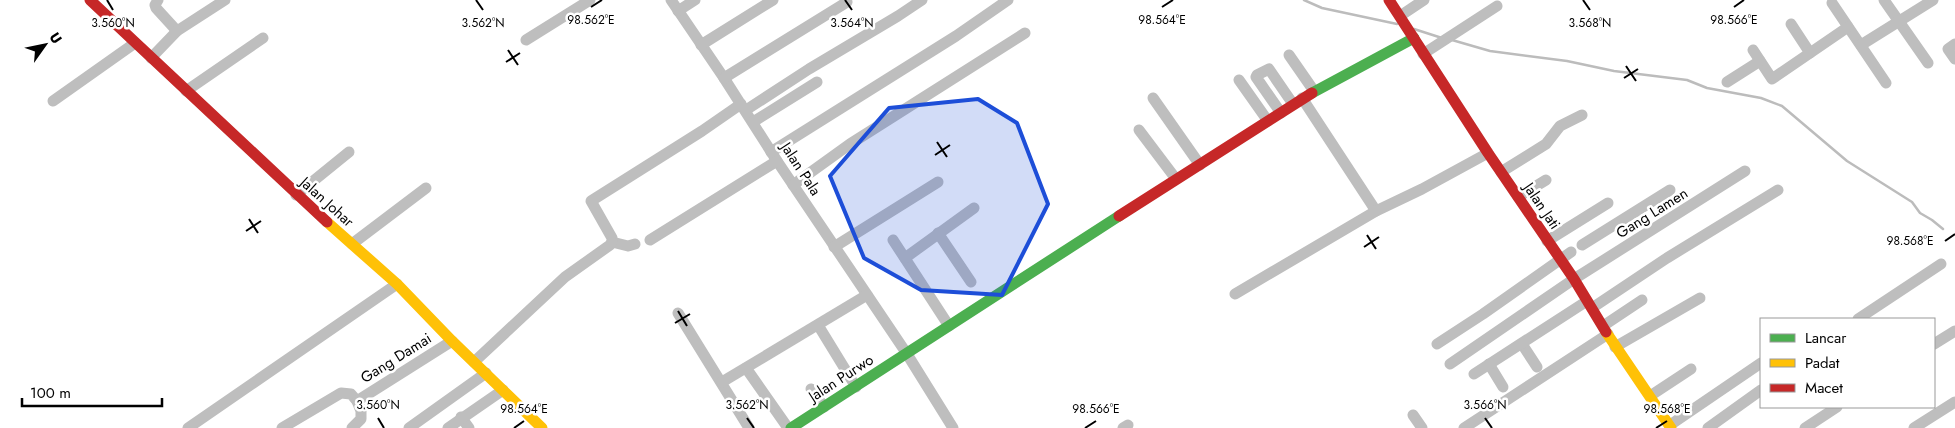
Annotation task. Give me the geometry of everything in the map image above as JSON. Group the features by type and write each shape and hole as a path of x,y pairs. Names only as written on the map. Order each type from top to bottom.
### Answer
{"street":[{"name":"Jalan Johar","path":"90,0 296,195 397,284 452,341 542,428"},
{"path":"158,0 155,5 156,8 177,31"},
{"path":"151,58 177,31 225,0"},
{"path":"526,40 590,0"},
{"name":"Jalan Pala","path":"671,0 907,354 953,428"},
{"path":"678,11 695,0"},
{"path":"702,45 773,0"},
{"path":"612,242 612,238 591,201 922,0"},
{"path":"650,240 1008,0"},
{"name":"Jalan Jati","path":"1389,0 1488,153 1548,240 1616,347 1670,426"},
{"path":"1407,27 1424,0"},
{"path":"1884,0 1928,63"},
{"path":"1861,45 1933,0"},
{"path":"724,78 847,2"},
{"path":"1832,3 1886,83"},
{"path":"1423,54 1497,6"},
{"path":"1791,24 1810,53"},
{"name":"Jalan Purwo","path":"790,428 1281,113 1407,27"},
{"path":"1753,50 1772,79 1848,27"},
{"path":"794,185 850,144 1026,33"},
{"path":"186,92 263,38"},
{"path":"53,101 135,43"},
{"path":"1955,44 1948,49 1955,59"},
{"path":"1289,55 1314,91"},
{"path":"1727,82 1760,61"},
{"path":"1281,113 1256,78 1257,75 1269,69 1298,101 1376,211"},
{"path":"1239,80 1268,121"},
{"path":"753,122 817,82"},
{"path":"1153,98 1200,165"},
{"path":"1501,172 1546,144 1560,126 1582,115"},
{"path":"1139,130 1176,179"},
{"path":"296,195 349,152"},
{"path":"1235,294 1376,211 1422,189 1488,153"},
{"name":"Gang Lamen","path":"1450,364 1574,279 1745,171"},
{"path":"1518,198 1546,180"},
{"path":"834,247 938,182"},
{"path":"352,244 426,188"},
{"path":"1582,245 1670,190"},
{"path":"1474,374 1778,190"},
{"path":"1548,240 1608,203"},
{"path":"904,258 974,208"},
{"path":"938,234 971,282"},
{"path":"893,240 950,326"},
{"path":"612,242 628,246 635,244"},
{"path":"474,362 565,277 612,242"},
{"path":"1437,344 1571,252"},
{"path":"1860,318 1941,264"},
{"path":"188,428 397,284"},
{"path":"722,382 867,295"},
{"path":"1616,347 1700,298"},
{"path":"1464,428 1606,330 1642,300"},
{"path":"678,313 749,428"},
{"path":"818,325 856,387"},
{"path":"1935,343 1955,331"},
{"name":"Gang Damai","path":"357,401 452,341"},
{"path":"1522,344 1537,367"},
{"path":"1490,364 1503,387"},
{"path":"1670,426 1760,364"},
{"path":"746,368 790,428"},
{"path":"1650,396 1691,369"},
{"path":"409,428 486,372"},
{"path":"811,389 824,407"},
{"path":"448,428 503,390"},
{"path":"1708,428 1760,391"},
{"name":"Gang Damai","path":"282,428 341,393 351,394 357,401 362,414 361,419 352,428"},
{"path":"1914,428 1955,402"},
{"path":"1805,428 1835,408"},
{"path":"1414,416 1422,428"},
{"path":"462,418 469,428"}],"highlighted area":[{"path":"978,99 1017,123 1048,204 1002,295 921,290 864,258 830,176 889,108"}],"waterway":[{"path":"1304,0 1322,8 1397,24"},
{"path":"1414,29 1442,38"},
{"path":"1452,40 1490,51 1567,61 1614,71 1687,80 1707,88 1761,98 1782,106 1847,161 1912,202 1920,213 1943,229"}],"traffic: fast":[{"path":"1312,93 1414,38"},
{"path":"791,428 1119,216"}],"traffic: slow":[{"path":"327,222 397,284 452,341 542,428"},
{"path":"1606,332 1671,428"}],"traffic: jam":[{"path":"90,0 327,222"},
{"path":"1389,0 1488,153 1574,279 1606,332"},
{"path":"1119,216 1312,93"}]}
